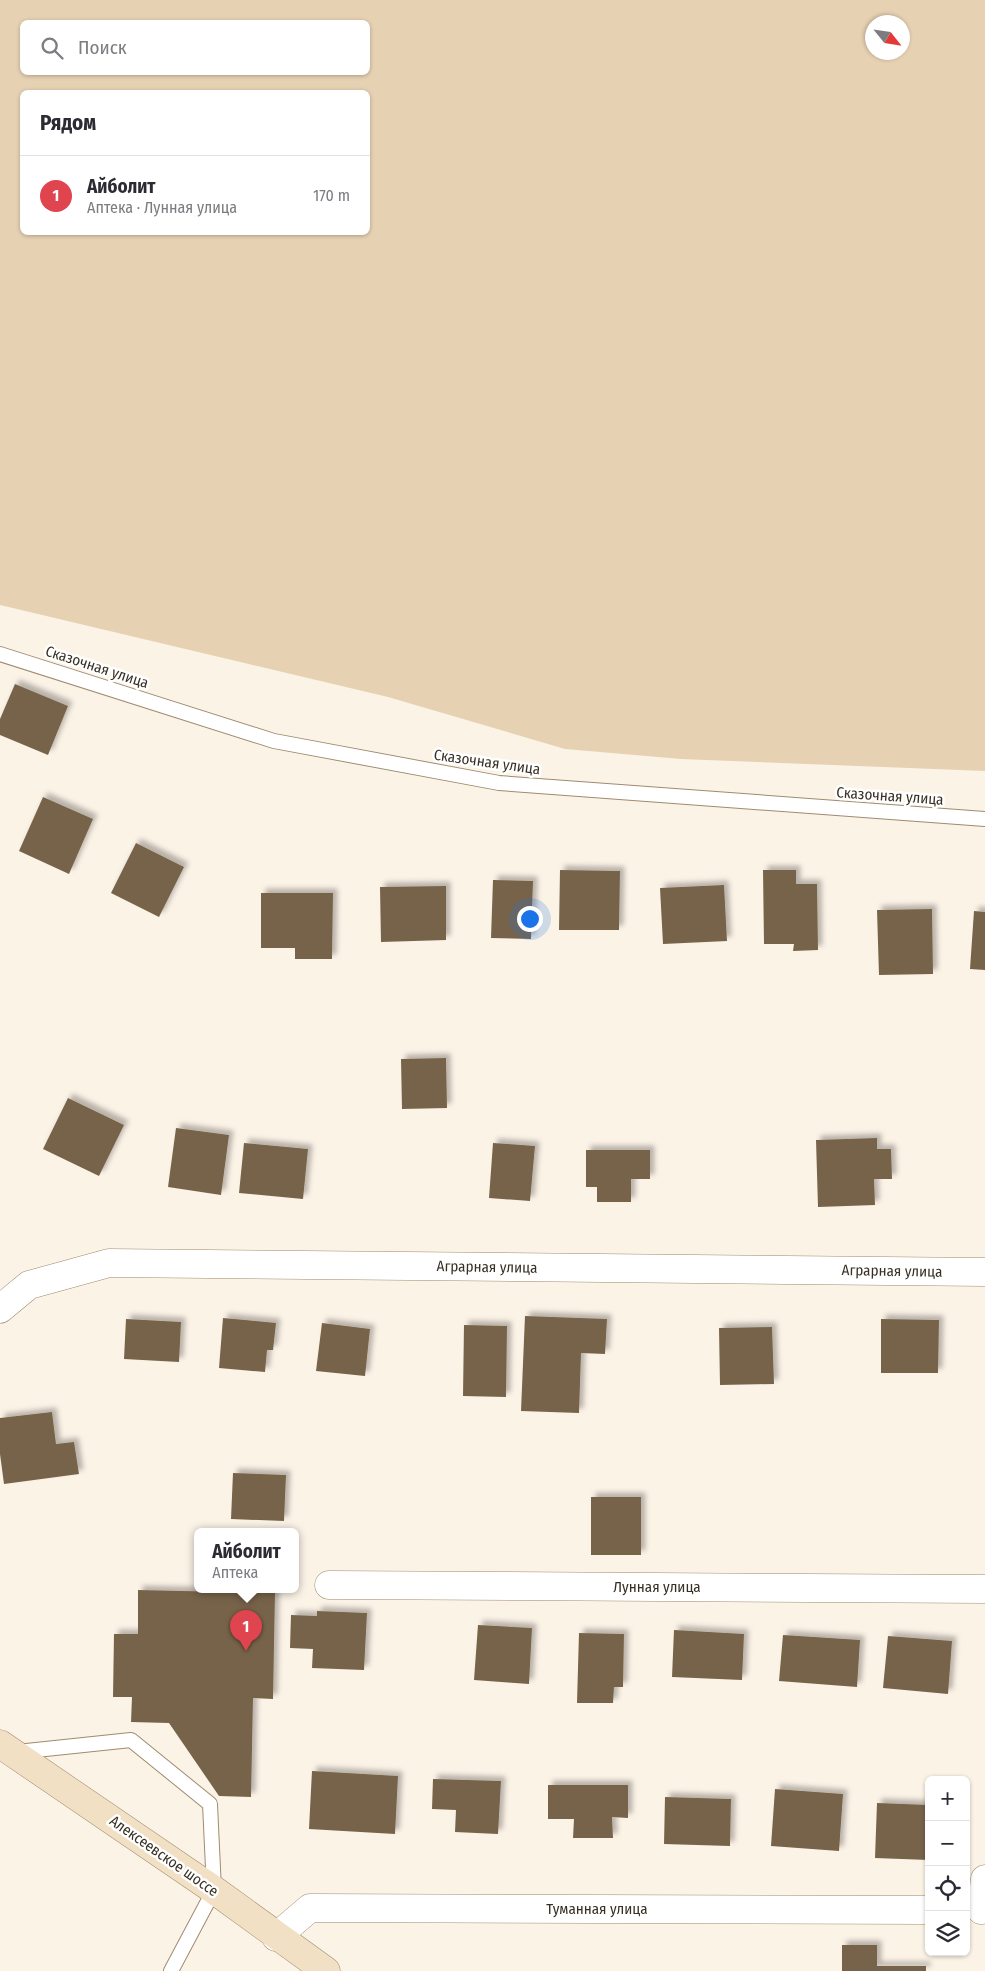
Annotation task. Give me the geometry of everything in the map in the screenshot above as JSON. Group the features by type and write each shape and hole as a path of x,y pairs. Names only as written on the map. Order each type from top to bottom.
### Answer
{"main road":[{"name":"Алексеевское шоссе","path":"6,1748 214,1890 276,1937 326,1971"}],"street":[{"name":"Аграрная улица","path":"0,1309 29,1285 109,1264 985,1272"},
{"name":"Лунная улица","path":"330,1586 985,1590"},
{"path":"978,1910 985,1879"},
{"name":"Туманная улица","path":"276,1937 310,1908 925,1910"}],"lane":[{"name":"Сказочная улица","path":"0,654 274,741 499,783 985,819"},
{"path":"6,1748 130,1740 210,1804 214,1890 171,1971"}],"shaded area":[{"path":"0,0 985,0 985,771 681,759 565,749 388,697 0,605"}],"building":[{"path":"15,684 68,706 48,755 0,735 0,719"},
{"path":"43,797 93,819 69,874 19,851"},
{"path":"136,843 184,867 159,917 111,893"},
{"path":"560,870 620,871 619,930 559,930"},
{"path":"763,870 796,870 796,884 817,884 818,950 793,951 794,944 764,944"},
{"path":"493,880 533,881 531,939 491,938"},
{"path":"724,885 727,941 663,944 660,888"},
{"path":"446,886 446,940 381,942 380,887"},
{"path":"261,893 333,893 332,959 295,959 295,948 261,948"},
{"path":"932,909 933,974 879,975 877,910"},
{"path":"974,911 985,912 985,970 970,969"},
{"path":"446,1058 447,1108 402,1109 401,1059"},
{"path":"68,1098 124,1125 99,1176 43,1149"},
{"path":"176,1128 229,1135 221,1195 168,1187"},
{"path":"877,1138 877,1149 891,1149 892,1179 874,1179 875,1205 818,1207 816,1140"},
{"path":"244,1143 308,1149 303,1199 239,1193"},
{"path":"493,1143 535,1146 530,1201 489,1198"},
{"path":"586,1150 650,1150 650,1179 631,1179 631,1202 597,1202 597,1187 586,1187"},
{"path":"525,1316 607,1319 605,1354 581,1353 579,1413 521,1411"},
{"path":"223,1318 276,1323 273,1350 267,1350 265,1372 219,1368"},
{"path":"126,1319 181,1322 179,1362 124,1359"},
{"path":"881,1319 939,1320 938,1373 881,1373"},
{"path":"322,1323 370,1329 365,1376 316,1371"},
{"path":"464,1325 507,1326 506,1397 463,1396"},
{"path":"772,1327 774,1384 720,1385 719,1328"},
{"path":"52,1412 56,1444 74,1442 79,1474 4,1484 0,1454 0,1418"},
{"path":"233,1473 286,1475 284,1521 231,1519"},
{"path":"591,1497 641,1497 641,1555 591,1555"},
{"path":"138,1590 194,1591 194,1593 275,1593 273,1699 253,1698 251,1797 219,1796 169,1723 131,1722 132,1697 113,1697 114,1634 138,1634"},
{"path":"317,1611 367,1613 364,1670 312,1668 313,1649 290,1648 291,1615 317,1616"},
{"path":"478,1625 532,1628 529,1684 474,1680"},
{"path":"674,1630 744,1634 742,1680 672,1677"},
{"path":"579,1633 624,1634 623,1687 614,1687 613,1703 577,1703"},
{"path":"783,1635 860,1640 857,1687 779,1681"},
{"path":"888,1636 952,1641 948,1694 883,1688"},
{"path":"312,1771 398,1776 395,1834 309,1829"},
{"path":"433,1779 501,1781 498,1834 455,1832 456,1810 432,1809"},
{"path":"548,1785 628,1785 628,1818 612,1817 613,1838 573,1838 574,1819 548,1819"},
{"path":"775,1789 843,1794 839,1851 771,1846"},
{"path":"665,1797 731,1799 730,1846 664,1844"},
{"path":"877,1803 925,1805 925,1860 875,1858"},
{"path":"842,1945 877,1945 877,1966 926,1966 926,1971 842,1971"}],"place":[{"name":"Айболит","path":"246,1651"}]}
